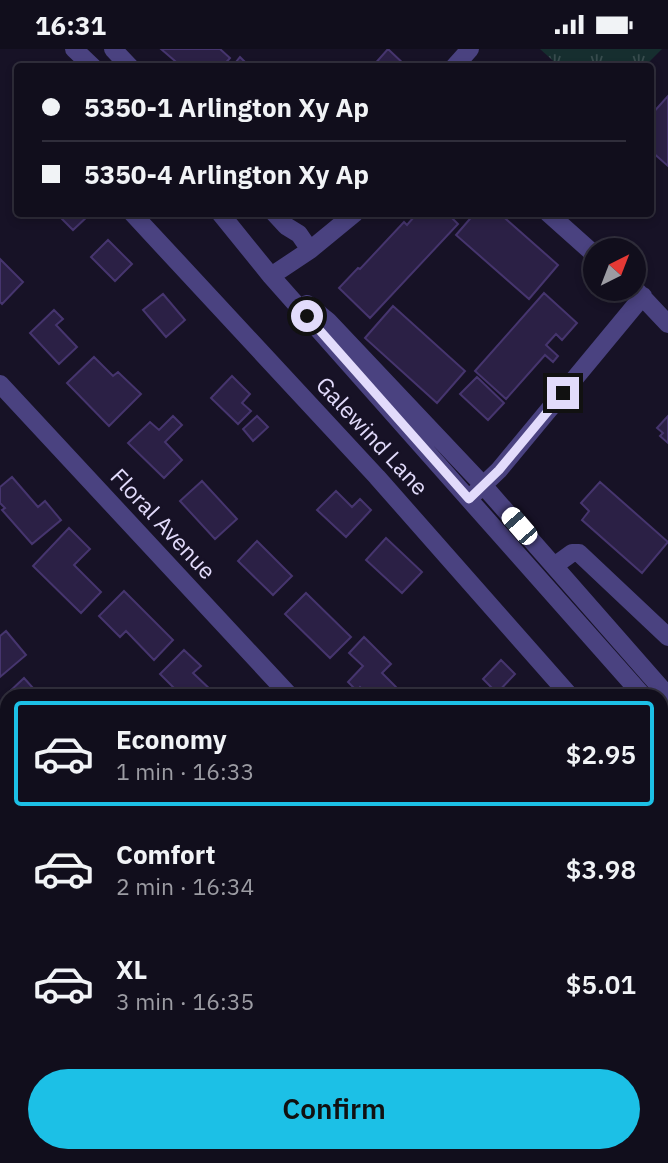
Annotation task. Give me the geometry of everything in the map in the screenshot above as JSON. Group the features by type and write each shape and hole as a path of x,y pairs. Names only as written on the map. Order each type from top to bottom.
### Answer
{"street":[{"path":"74,49 89,63"},
{"path":"113,49 126,63"},
{"path":"458,63 470,49"},
{"name":"Galewind Lane","path":"136,217 377,477 564,689"},
{"path":"223,217 271,276 469,499 656,689"},
{"path":"278,217 299,234 310,250"},
{"path":"271,276 310,250 350,217"},
{"path":"552,217 583,244"},
{"path":"271,276 328,321 483,485 656,689"},
{"path":"469,499 499,470 631,301"},
{"path":"646,301 668,324"},
{"name":"Floral Avenue","path":"0,384 284,689"},
{"path":"554,566 572,553 579,553 668,637"}],"green space":[{"path":"540,49 662,49 648,63 556,63"}],"building":[{"path":"161,49 220,49 230,58 226,63 177,63"},
{"path":"388,49 403,63 376,63"},
{"path":"240,57 246,63 235,63"},
{"path":"668,96 668,166 654,154 654,112"},
{"path":"62,217 87,217 73,230"},
{"path":"414,217 451,217 458,224 370,318 339,288 404,222 407,225"},
{"path":"472,217 504,217 558,265 529,299 456,235"},
{"path":"108,240 132,264 115,281 91,257"},
{"path":"0,259 23,282 2,304 0,302"},
{"path":"544,293 577,323 562,340 556,334 546,345 558,356 553,362 545,355 506,399 475,371"},
{"path":"163,294 185,320 166,337 143,310"},
{"path":"393,306 465,371 437,403 365,338"},
{"path":"54,310 63,319 56,325 77,347 59,364 30,333"},
{"path":"94,357 113,376 118,372 141,394 109,426 67,383"},
{"path":"232,376 250,394 242,403 251,411 238,424 211,398"},
{"path":"477,377 504,403 488,420 460,394"},
{"path":"173,416 182,425 165,442 182,460 164,478 128,443 150,422 159,430"},
{"path":"257,416 268,427 253,441 243,429"},
{"path":"668,416 668,443 660,436 663,433 657,428"},
{"path":"12,477 38,507 45,501 61,520 32,544 2,510 5,508 0,503 0,487"},
{"path":"202,481 237,519 215,539 180,501"},
{"path":"600,482 668,542 642,573 582,520 589,511 581,503"},
{"path":"336,491 352,507 360,499 371,510 346,537 317,510"},
{"path":"69,528 90,549 74,565 101,592 81,613 33,566"},
{"path":"386,538 422,572 402,593 366,560"},
{"path":"257,541 292,576 273,595 238,561"},
{"path":"124,591 173,640 154,660 126,631 120,637 99,616"},
{"path":"306,593 351,637 330,658 285,614"},
{"path":"6,631 26,655 0,677 0,636"},
{"path":"364,637 391,664 382,673 397,688 355,689 348,682 363,666 349,653"},
{"path":"184,650 201,666 193,673 210,689 175,689 160,674"},
{"path":"501,660 515,674 501,689 493,689 483,679"},
{"path":"24,678 33,688 32,689 12,689"}],"route":[{"path":"307,316 469,499 499,470 563,393"}]}
